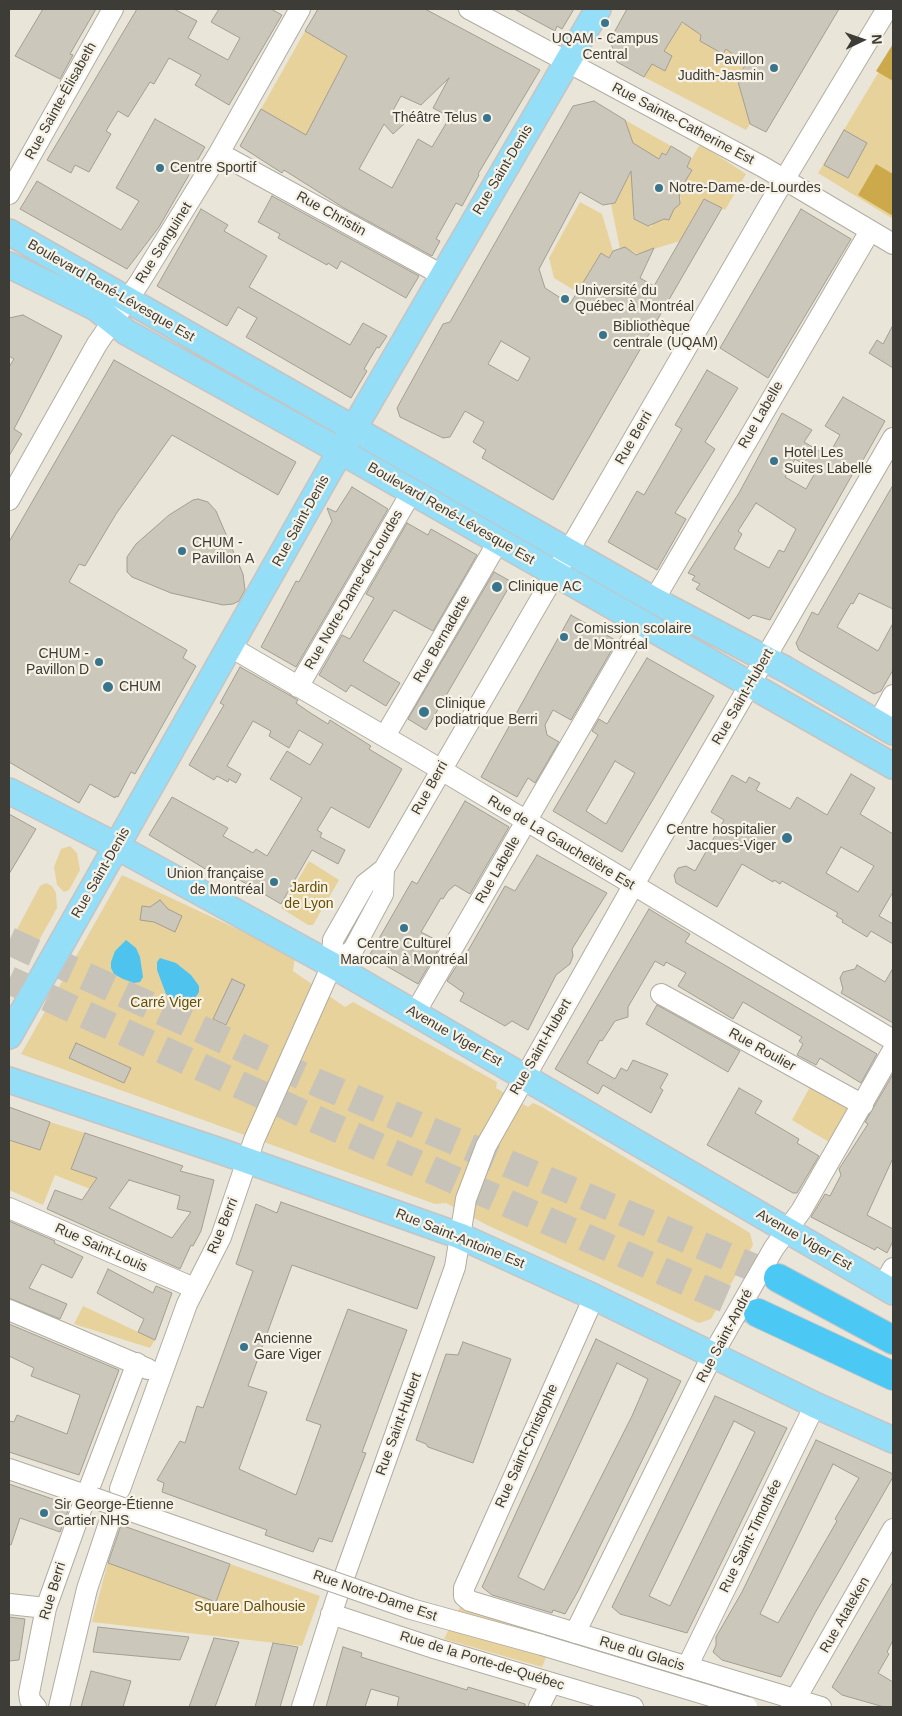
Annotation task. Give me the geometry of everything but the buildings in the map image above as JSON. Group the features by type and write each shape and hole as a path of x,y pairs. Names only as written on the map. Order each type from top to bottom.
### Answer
{"highway":[{"path":"778,1278 893,1340"},
{"path":"758,1313 893,1376"},
{"path":"791,1329 893,1393"}],"main road":[{"name":"Rue Saint-Denis","path":"9,1036 341,451 598,9"},
{"name":"Boulevard René-Lévesque Est","path":"9,232 654,600 766,659 886,727"},
{"name":"Boulevard René-Lévesque Est","path":"9,265 96,308 112,322 893,766"},
{"name":"Avenue Viger Est","path":"9,791 332,965 787,1230 890,1282"},
{"name":"Rue Saint-Antoine Est","path":"9,1080 246,1160 460,1236 594,1297 815,1405 893,1440"}],"street":[{"name":"Rue Sainte-Élisabeth","path":"9,194 113,9"},
{"name":"Rue Sainte-Catherine Est","path":"470,9 785,179 893,244"},
{"name":"Rue Berri","path":"120,1489 194,1288 221,1237 246,1160 321,985 332,965 352,950 383,894 384,869 785,179 887,9"},
{"name":"Rue Sanguinet","path":"9,500 97,344 127,300 219,153 292,12"},
{"name":"Rue Christin","path":"219,153 442,275"},
{"name":"Rue Labelle","path":"654,600 870,231"},
{"name":"Rue Saint-Hubert","path":"302,1707 331,1614 455,1267 466,1200 492,1133 893,438"},
{"name":"Rue Notre-Dame-de-Lourdes","path":"298,687 411,493"},
{"name":"Rue Bernadette","path":"385,736 498,542"},
{"name":"Rue Labelle","path":"416,1013 641,623"},
{"name":"Rue de La Gauchetière Est","path":"230,646 385,736 893,1040"},
{"path":"886,727 893,696"},
{"name":"Rue Roulier","path":"661,994 863,1105"},
{"name":"Rue Saint-André","path":"575,1633 713,1354 774,1248 801,1211 893,1050"},
{"name":"Rue Saint-Louis","path":"9,1208 194,1288"},
{"name":"Rue Saint-Christophe","path":"464,1596 464,1588 594,1297"},
{"path":"9,1310 137,1363 161,1375"},
{"name":"Rue Berri","path":"36,1707 30,1700 29,1693 46,1608 90,1496 137,1363"},
{"name":"Rue Saint-Timothée","path":"687,1667 815,1405"},
{"name":"Rue Notre-Dame Est","path":"9,1469 411,1610 542,1645 747,1707"},
{"path":"59,1707 87,1589 109,1523"},
{"name":"Rue Atateken","path":"793,1704 893,1529"},
{"name":"Rue du Glacis","path":"464,1596 470,1601 687,1667 793,1704 821,1707"},
{"path":"9,1604 46,1608"},
{"name":"Rue de la Porte-de-Québec","path":"331,1614 437,1649 633,1707"},
{"path":"539,1707 551,1683"}],"green space":[{"path":"687,23 701,35 700,41 723,54 726,49 744,56 745,64 737,78 750,124 746,130 644,77 652,63 665,71 672,56 664,51 681,24"},
{"path":"305,31 347,56 302,143 261,109"},
{"path":"893,48 893,219 818,173"},
{"path":"625,120 671,146 666,155 662,153 648,177 636,190 632,199 635,201 633,218 651,227 653,223 661,220 670,208 678,205 681,199 678,192 692,170 687,167 700,144 746,174 725,210 704,199 680,241 637,254 625,248 620,249 611,204 615,203 642,149 633,143"},
{"path":"580,202 602,214 613,251 609,258 601,253 577,292 554,278 549,258"},
{"path":"70,846 77,853 80,870 69,890 64,892 57,885 54,867 61,849"},
{"name":"Jardin de Lyon","path":"309,861 339,880 313,925 308,925 281,908"},
{"name":"Carré Viger","path":"122,875 295,956 293,971 345,1007 353,1002 497,1082 496,1088 528,1107 533,1103 542,1107 750,1233 753,1245 711,1319 699,1323 487,1225 446,1203 435,1204 21,1054"},
{"path":"46,883 52,886 56,893 57,908 37,944 17,935 16,931 40,886"},
{"path":"810,1087 848,1109 829,1142 792,1120"},
{"path":"50,1122 85,1133 71,1169 97,1178 90,1189 55,1175 43,1205 9,1190 9,1140 40,1150"},
{"path":"83,1306 155,1340 150,1348 74,1324"},
{"name":"Square Dalhousie","path":"108,1562 216,1602 230,1564 320,1596 302,1646 92,1622"},
{"path":"460,1607 556,1634 542,1667 444,1639"}],"shaded area":[{"path":"893,44 893,81 876,71"},
{"path":"876,164 893,174 893,216 858,195"}],"water":[{"path":"126,940 136,948 140,957 143,977 140,982 134,983 123,979 114,974 111,968 115,951"},
{"path":"160,958 176,963 191,975 199,986 199,992 193,1001 180,1005 166,994 157,970 157,962"}],"tunnel":[{"path":"9,941 320,1084 778,1278"},
{"path":"9,980 304,1114 758,1313"}],"place":[{"name":"UQAM - Campus Central","path":"605,23"},
{"name":"Pavillon Judith-Jasmin","path":"774,68"},
{"name":"Théâtre Telus","path":"487,118"},
{"name":"Centre Sportif","path":"160,168"},
{"name":"Notre-Dame-de-Lourdes","path":"659,188"},
{"name":"Université du Québec à Montréal","path":"565,299"},
{"name":"Bibliothèque centrale (UQAM)","path":"603,335"},
{"name":"Hotel Les Suites Labelle","path":"774,461"},
{"name":"CHUM - Pavillon A","path":"182,551"},
{"name":"Clinique AC","path":"497,587"},
{"name":"Comission scolaire de Montréal","path":"564,637"},
{"name":"CHUM - Pavillon D","path":"99,662"},
{"name":"CHUM","path":"108,687"},
{"name":"Clinique podiatrique Berri","path":"424,712"},
{"name":"Centre hospitalier Jacques-Viger","path":"787,838"},
{"name":"Union française de Montréal","path":"274,882"},
{"name":"Centre Culturel Marocain à Montréal","path":"404,928"},
{"name":"Ancienne Gare Viger","path":"244,1347"},
{"name":"Sir George-Étienne Cartier NHS","path":"44,1513"}]}
